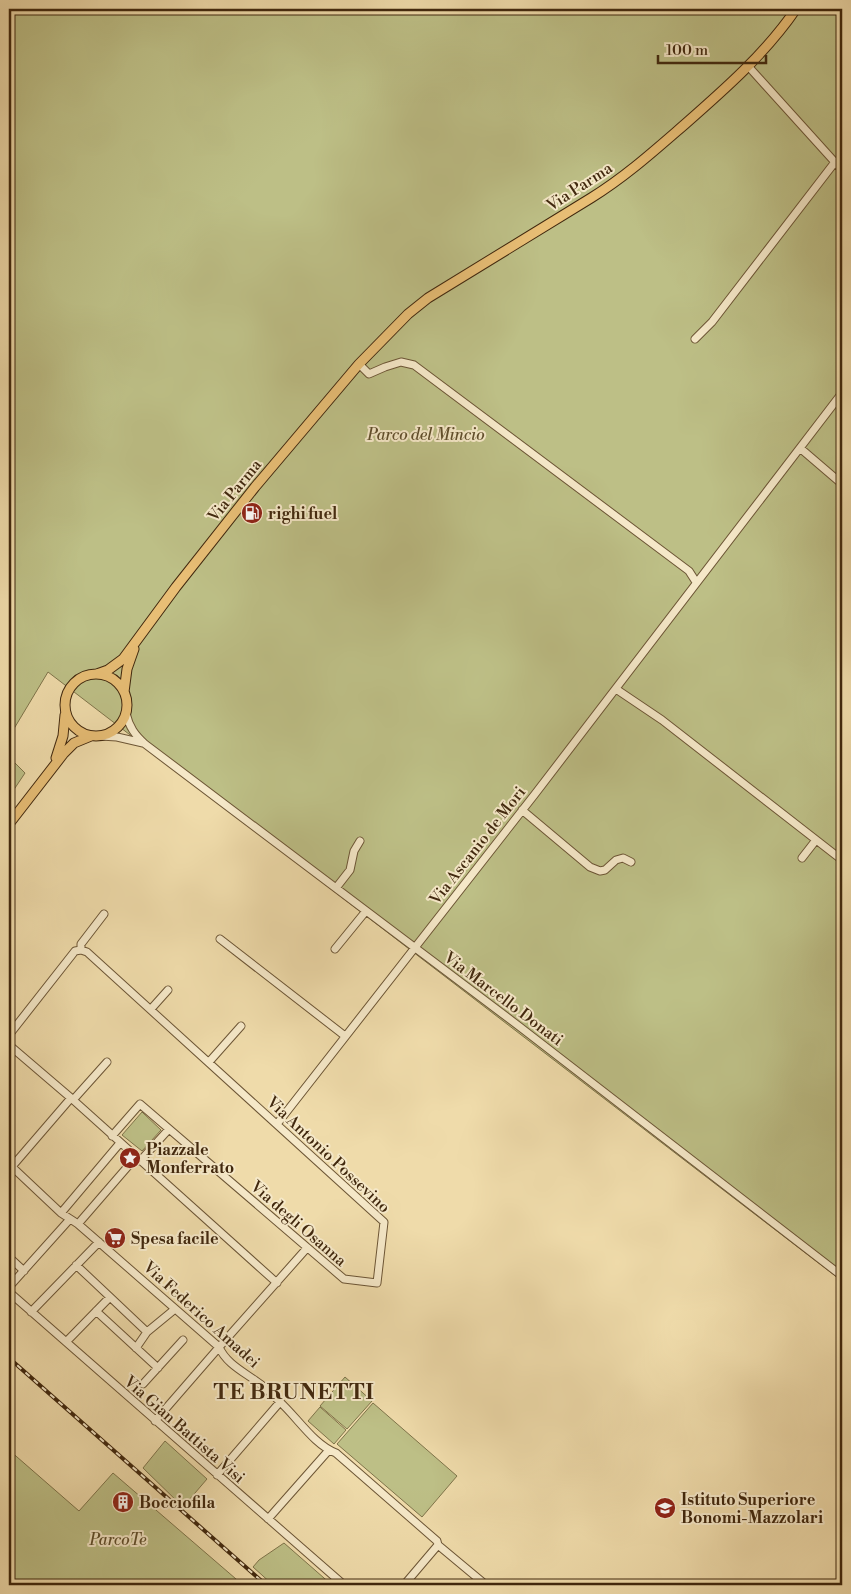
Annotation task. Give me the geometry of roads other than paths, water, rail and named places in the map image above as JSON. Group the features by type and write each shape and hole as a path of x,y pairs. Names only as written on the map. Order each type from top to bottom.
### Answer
{"main road":[{"name":"Via Parma","path":"97,674 118,664 254,486 359,364 408,314 428,298 612,185 708,104 748,66 778,33 796,9"},
{"name":"Via Parma","path":"124,692 127,668 138,640"},
{"path":"9,824 52,766 74,744 116,729 123,721 127,702 124,692 117,682 108,676 97,674 81,677 72,685 66,697 63,736 52,766"},
{"path":"66,712 69,721 75,728 83,733 95,736"}],"street":[{"path":"748,66 842,170"},
{"path":"695,338 712,322 836,162"},
{"path":"359,364 369,374 402,362 414,365 688,572 696,582"},
{"name":"Via Ascanio de Mori","path":"277,1124 616,689 842,393"},
{"path":"800,448 842,484"},
{"path":"616,689 662,720 842,860"},
{"name":"Via Marcello Donati","path":"126,713 128,723 145,744 415,947 842,1276"},
{"name":"Via Marcello Donati","path":"95,736 117,737 145,744"},
{"path":"522,810 596,870 606,870 616,860 623,858 631,862"},
{"path":"802,858 816,840"},
{"path":"336,888 350,870 354,851 360,841"},
{"path":"335,949 366,911"},
{"path":"9,1035 75,951 81,950 81,944 104,914"},
{"path":"220,939 345,1036"},
{"name":"Via Antonio Possevino","path":"81,950 87,952 384,1222 377,1283 344,1279"},
{"path":"150,1010 168,990"},
{"path":"209,1062 241,1026"},
{"path":"9,1045 277,1283"},
{"path":"10,1167 107,1062"},
{"name":"Via degli Osanna","path":"112,1136 140,1104 344,1279"},
{"path":"78,1224 138,1159 169,1129"},
{"path":"61,1213 120,1143"},
{"name":"Via Federico Amadei","path":"10,1167 61,1213 78,1224 219,1347 222,1355 280,1402 302,1427 329,1450 336,1453 437,1541 438,1545 486,1585"},
{"path":"9,1287 70,1219"},
{"path":"31,1312 99,1242"},
{"path":"155,1421 307,1248"},
{"path":"9,1257 24,1270"},
{"path":"76,1265 147,1332"},
{"name":"Via Gian Battista Visi","path":"9,1292 344,1585"},
{"path":"66,1342 110,1297"},
{"path":"136,1348 147,1332 175,1309"},
{"path":"96,1311 158,1368"},
{"path":"143,1384 183,1340"},
{"path":"217,1475 280,1402"},
{"path":"268,1519 329,1450"},
{"path":"404,1585 438,1545"}],"railway":[{"path":"9,1358 266,1585"}],"place":[{"name":"righi fuel","path":"252,513"},
{"name":"Piazzale Monferrato","path":"130,1158"},
{"name":"Spesa facile","path":"115,1238"},
{"name":"Bocciofila","path":"123,1502"},
{"name":"Istituto Superiore Bonomi-Mazzolari","path":"665,1508"}],"district":[{"name":"TE BRUNETTI","path":"294,1392"}],"park label":[{"name":"Parco del Mincio","path":"426,434"},
{"name":"ParcoTe","path":"118,1539"}]}
